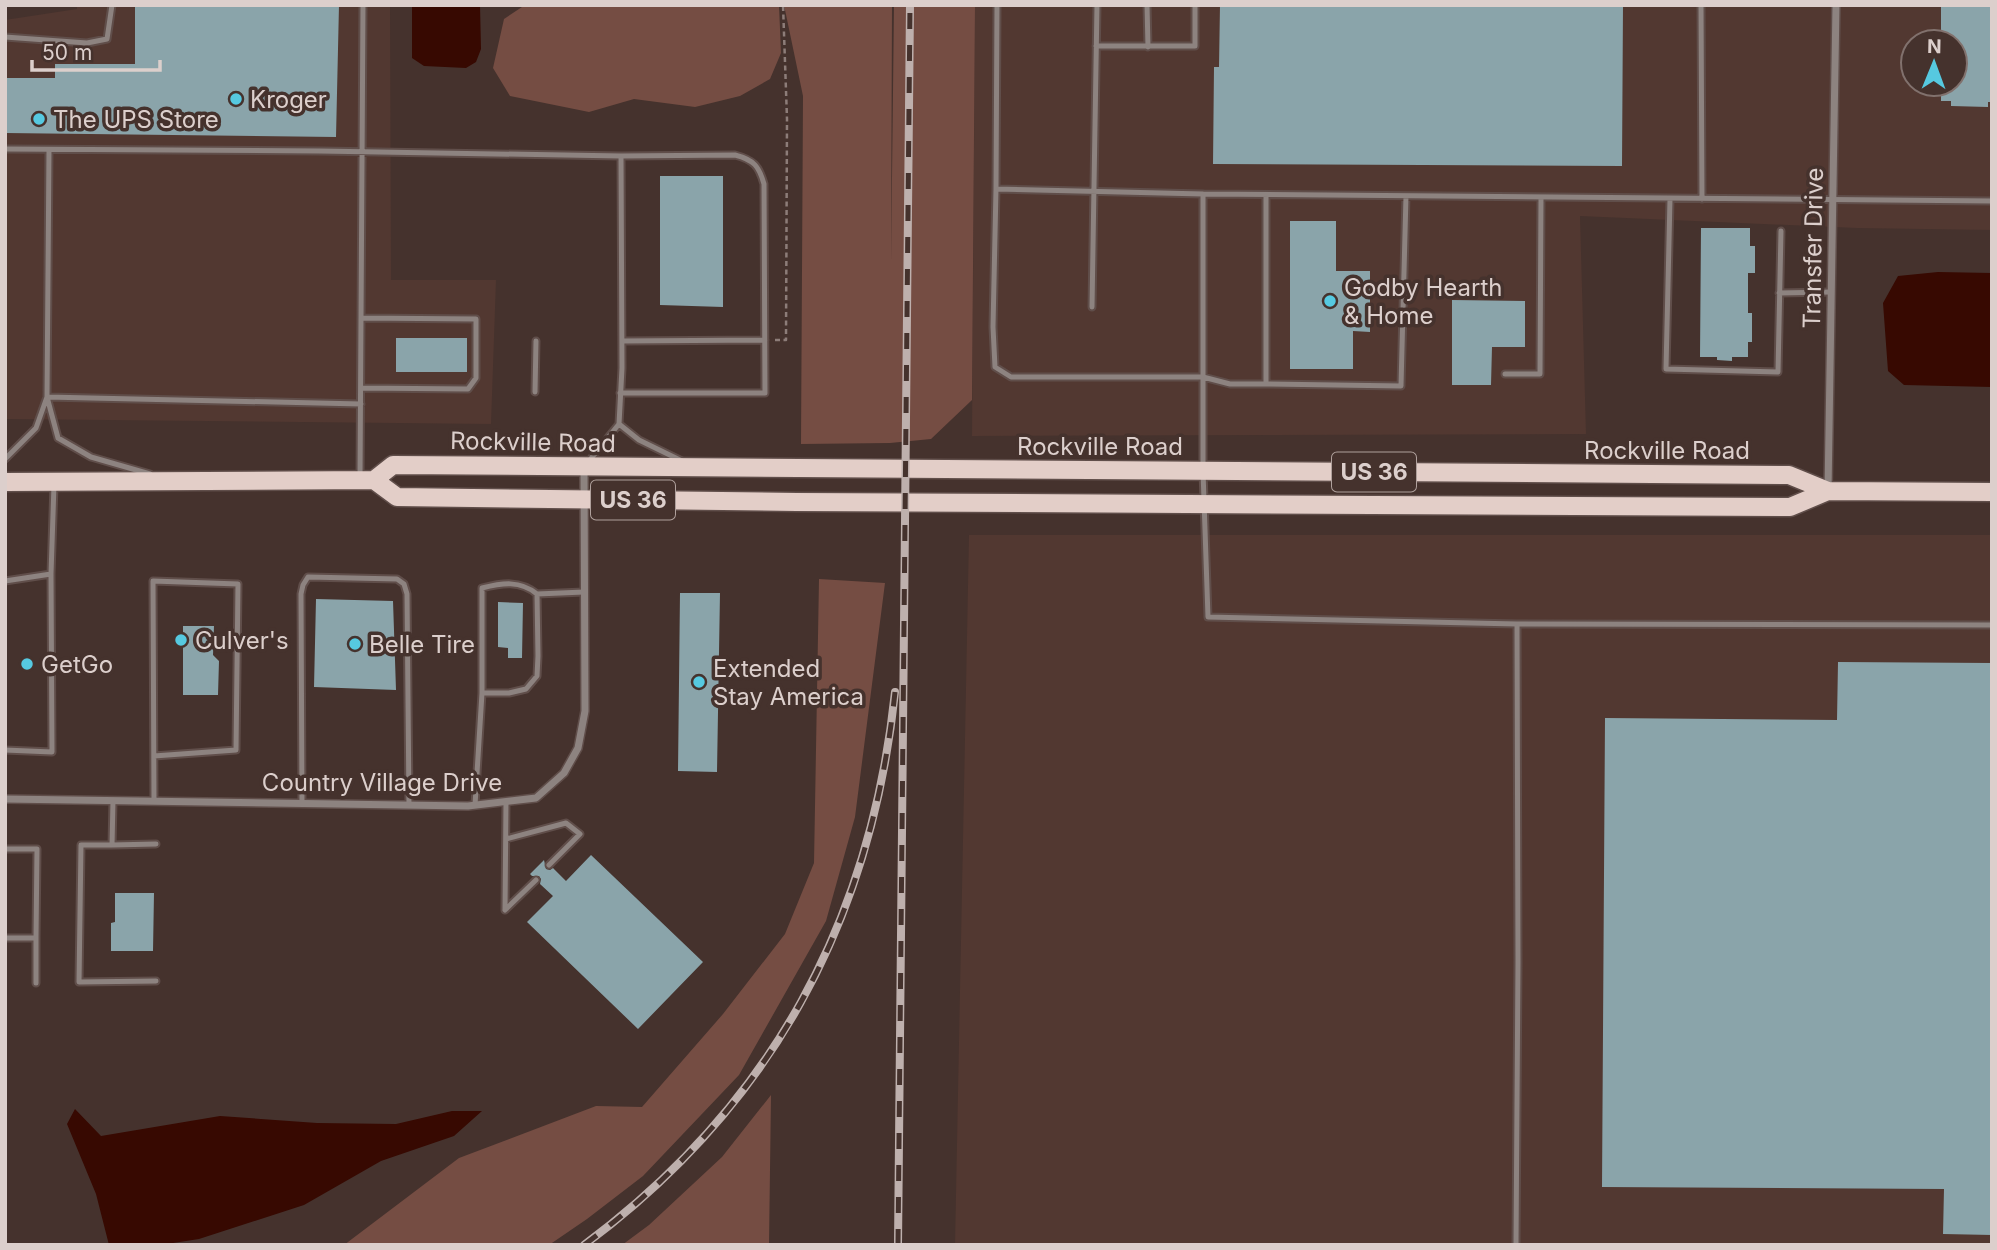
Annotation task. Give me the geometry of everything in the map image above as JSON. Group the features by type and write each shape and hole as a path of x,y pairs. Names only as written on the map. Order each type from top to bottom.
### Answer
{"main road":[{"name":"Rockville Road","path":"367,480 393,465 1789,475 1828,491 1992,492"},
{"name":"Rockville Road","path":"5,482 367,480 397,497 1790,507 1828,491"}],"street":[{"name":"Transfer Drive","path":"1828,491 1836,5"},
{"name":"Country Village Drive","path":"5,799 475,805 536,798 564,773 578,748 585,711 584,467"}],"lane":[{"path":"5,37 88,43 107,39 112,5"},
{"path":"363,5 361,404 367,480"},
{"path":"997,5 993,327 995,367 1011,377 1203,377 1230,384 1401,386 1406,196"},
{"path":"1092,307 1097,5"},
{"path":"1147,5 1148,47"},
{"path":"1096,46 1195,46 1195,5"},
{"path":"1700,5 1702,200"},
{"path":"5,149 735,155 747,159 755,164 764,184 765,393 621,393"},
{"path":"48,150 47,397 58,438 91,457 173,480"},
{"path":"584,467 619,424 622,341 621,156"},
{"path":"996,189 1266,195 1992,201"},
{"path":"1203,194 1203,471 1208,617 1517,624 1992,625"},
{"path":"1266,195 1266,384"},
{"path":"1505,374 1539,374 1541,198"},
{"path":"1670,199 1666,369 1778,372 1781,231"},
{"path":"1779,293 1831,292"},
{"path":"361,388 468,388 476,378 476,319 362,318"},
{"path":"622,341 765,340"},
{"path":"535,392 536,341"},
{"path":"47,397 361,404"},
{"path":"5,459 36,428 47,397"},
{"path":"619,424 639,440 698,468"},
{"path":"5,750 52,752 51,574 54,482"},
{"path":"5,581 51,574"},
{"path":"302,803 301,594 308,578 346,578 397,579 404,584 407,594 409,805"},
{"path":"154,756 236,750 238,583 153,582 154,802"},
{"path":"475,805 482,693 482,588 502,583 528,586 537,594 584,592"},
{"path":"482,693 509,693 526,689 537,676 537,594"},
{"path":"1516,1245 1517,624"},
{"path":"112,845 113,801"},
{"path":"506,802 505,910 536,880"},
{"path":"506,839 566,823 580,834 549,865"},
{"path":"156,844 81,845 79,982 156,981"},
{"path":"5,849 37,849 36,983"},
{"path":"5,938 36,938"}],"path":[{"path":"765,340 786,340 787,119 783,5"}],"shaded area":[{"path":"77,5 390,5 391,280 496,280 491,424 5,419 5,20 77,9"},
{"path":"412,5 480,5 481,49 476,62 466,68 424,66 412,58"},
{"path":"525,5 779,5 781,53 770,79 740,96 695,107 634,99 589,112 510,96 493,68 504,19"},
{"path":"784,5 892,5 891,263 894,5 975,5 972,400 931,439 890,443 801,444 803,96"},
{"path":"975,5 1992,5 1992,230 1857,228 1580,216 1586,434 972,436"},
{"path":"1938,272 1992,273 1992,387 1904,385 1888,371 1883,303 1898,276"},
{"path":"969,535 1992,535 1992,1245 955,1245"},
{"path":"819,579 885,583 855,817 826,921 739,1075 643,1176 549,1245 344,1245 459,1158 596,1106 642,1107 723,1014 785,934 814,863"},
{"path":"771,1095 769,1245 622,1245 649,1225 722,1157"},
{"path":"75,1109 101,1136 220,1116 317,1123 396,1124 452,1111 482,1111 454,1136 381,1161 304,1205 199,1239 160,1245 109,1245 96,1194 67,1124"}],"building":[{"name":"Kroger","path":"135,5 339,5 336,137 5,133 5,78 55,78 55,64 135,64"},
{"path":"1220,5 1623,5 1622,166 1213,164 1214,67 1219,67"},
{"path":"1941,5 1992,5 1992,102 1988,102 1988,107 1951,106 1951,101 1941,101 1941,98 1969,98 1969,28 1941,28"},
{"path":"660,176 723,176 723,307 660,305"},
{"name":"Godby Hearth & Home","path":"1290,221 1336,221 1336,271 1370,271 1370,332 1353,331 1353,369 1290,369"},
{"path":"1701,228 1750,228 1750,246 1755,246 1755,273 1748,273 1748,313 1752,313 1752,342 1748,342 1748,357 1732,357 1732,361 1717,360 1717,357 1700,357"},
{"path":"1452,300 1525,301 1525,347 1492,347 1491,385 1452,385"},
{"path":"396,338 467,338 467,372 396,372"},
{"name":"Extended Stay America","path":"680,593 720,593 717,772 678,771"},
{"name":"Belle Tire","path":"316,599 393,601 396,690 314,687"},
{"path":"498,602 523,603 522,658 508,658 508,648 498,647"},
{"path":"183,626 214,626 213,655 219,661 218,695 183,695"},
{"path":"1838,662 1992,663 1992,1235 1943,1234 1944,1189 1602,1187 1605,718 1837,720"},
{"path":"591,855 703,962 638,1029 527,922 553,896 540,884 539,876 530,874 544,860 546,869 553,868 566,881"},
{"path":"115,893 154,893 153,951 111,951"}],"railway":[{"path":"898,1245 910,5"},
{"path":"584,1245 650,1191 708,1132 758,1070 801,1003 835,931 863,856 882,776 895,692"}],"place":[{"name":"Kroger","path":"236,99"},
{"name":"The UPS Store","path":"39,119"},
{"name":"Godby Hearth & Home","path":"1330,301"},
{"name":"Culver's","path":"181,640"},
{"name":"Belle Tire","path":"355,644"},
{"name":"GetGo","path":"27,664"},
{"name":"Extended Stay America","path":"699,682"}]}
